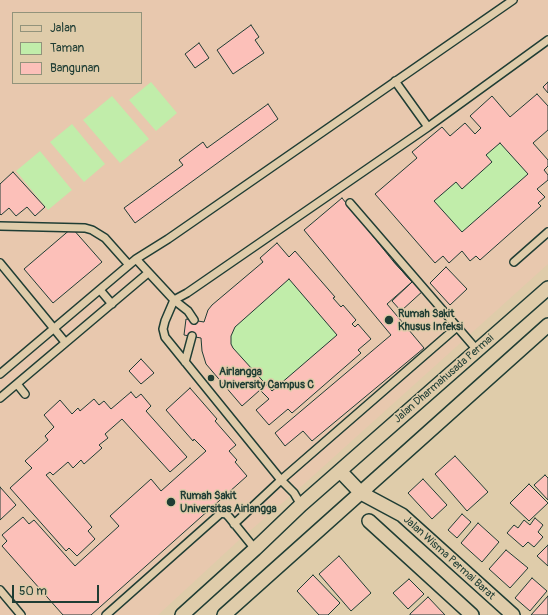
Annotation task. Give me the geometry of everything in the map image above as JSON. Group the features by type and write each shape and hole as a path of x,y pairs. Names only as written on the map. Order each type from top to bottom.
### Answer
{"street":[{"name":"Jalan Dharmahusada Permai","path":"182,615 301,505 548,288"},
{"path":"224,615 548,325"},
{"path":"340,471 361,493"},
{"name":"Jalan Wisma Permai Barat","path":"361,493 402,515 512,615"},
{"path":"369,521 472,615"}],"lane":[{"path":"0,374 136,259 168,239 513,0"},
{"path":"301,505 294,493 281,480 165,337 163,329 174,300 188,293 428,127 548,40"},
{"path":"395,81 428,127"},
{"path":"350,203 477,350"},
{"path":"0,226 85,228 92,230 105,238 129,265"},
{"path":"514,262 548,232"},
{"path":"136,259 174,300 188,311 194,320"},
{"path":"0,263 66,342"},
{"path":"0,398 148,272"},
{"path":"100,290 112,304"},
{"path":"234,524 281,480 457,327"},
{"path":"185,362 192,336"},
{"path":"17,384 25,394"},
{"path":"106,615 221,513 226,514 255,549"},
{"path":"0,590 21,615"}],"shaded area":[{"name":"Airlangga University Campus C","path":"0,0 548,0 548,264 294,493 238,541 158,615 0,615"}],"green space":[{"path":"151,82 177,113 156,131 129,100"},
{"path":"112,96 149,139 120,163 83,120"},
{"path":"72,124 105,164 84,182 50,142"},
{"path":"500,143 528,174 462,232 434,201 456,182 462,189 492,162 486,155"},
{"path":"40,151 72,190 48,210 16,171"},
{"path":"289,279 337,335 272,391 233,348 231,344 231,336 235,327"}],"building":[{"path":"251,25 259,37 255,40 264,53 233,74 217,50"},
{"path":"199,43 209,58 195,68 185,54"},
{"path":"548,82 548,93 543,87"},
{"path":"537,94 548,106 548,130 533,143 548,160 548,166 544,170 548,175 548,180 537,189 545,197 538,203 541,206 480,260 476,256 470,261 462,251 449,263 443,256 435,263 375,194 417,158 412,152 442,127 450,136 465,123 475,134 481,128 470,116 492,96 510,117","holes":["500,143 528,174 462,232 434,201 456,182 462,189 492,162 486,155"]},
{"path":"268,104 278,119 135,223 124,208 183,165 179,160 203,142 207,148"},
{"path":"13,172 45,207 35,216 27,207 16,216 9,208 1,215 0,214 0,184"},
{"name":"Rumah Sakit Khusus Infeksi","path":"342,198 412,282 387,304 424,348 312,441 303,431 285,446 275,433 391,335 304,230"},
{"path":"72,228 102,262 53,303 24,269"},
{"path":"277,243 289,257 295,251 335,297 333,298 341,307 343,305 356,320 352,324 355,327 358,324 371,339 358,350 361,353 292,413 288,409 269,425 256,410 269,399 260,390 242,406 206,364 202,351 201,338 184,335 186,319 204,322 208,310 212,305 263,262 260,258","holes":["289,279 337,335 272,391 231,344 231,336 235,327"]},
{"path":"395,259 424,290 401,311 392,301 412,282 393,261"},
{"path":"446,267 467,289 450,305 430,283"},
{"path":"141,359 154,373 141,384 129,371"},
{"name":"Rumah Sakit Universitas Airlangga","path":"190,388 217,419 215,421 236,445 229,451 237,460 235,462 247,476 91,615 63,615 2,546 7,541 2,535 23,517 29,524 34,520 75,566 119,526 110,516 151,479 161,491 206,451 194,439 193,441 166,410"},
{"path":"131,392 136,398 141,394 151,406 146,411 187,457 170,472 122,419 105,434 108,438 99,445 102,448 84,464 81,460 73,468 68,462 53,475 50,472 46,475 92,527 88,531 95,539 77,556 69,548 66,551 10,488 32,468 25,461 48,440 45,436 54,427 44,415 60,400 72,414 78,408 80,411 94,399 99,405 104,401 111,409"},
{"path":"455,456 488,492 467,511 435,474"},
{"path":"545,475 548,478 548,500 534,485"},
{"path":"423,479 447,505 432,519 408,493"},
{"path":"529,484 548,503 529,521 510,503"},
{"path":"0,487 16,505 0,520"},
{"path":"462,514 471,522 457,538 448,530"},
{"path":"535,518 543,525 538,532 543,537 534,547 528,542 523,547 507,533 514,525 518,528 524,520 530,525"},
{"path":"478,523 499,542 482,562 461,543"},
{"path":"548,545 548,566 537,556"},
{"path":"506,550 528,568 510,588 489,569"},
{"path":"339,556 371,593 351,611 319,574"},
{"path":"313,575 340,603 328,615 319,615 297,591"},
{"path":"532,578 547,591 530,611 515,598"},
{"path":"409,579 424,594 408,609 393,593"},
{"path":"548,596 548,615 531,615"},
{"path":"428,597 445,615 410,615 410,614"}],"place":[{"name":"Rumah Sakit Khusus Infeksi","path":"389,320"},
{"name":"Airlangga University Campus C","path":"211,378"},
{"name":"Rumah Sakit Universitas Airlangga","path":"171,502"}]}
